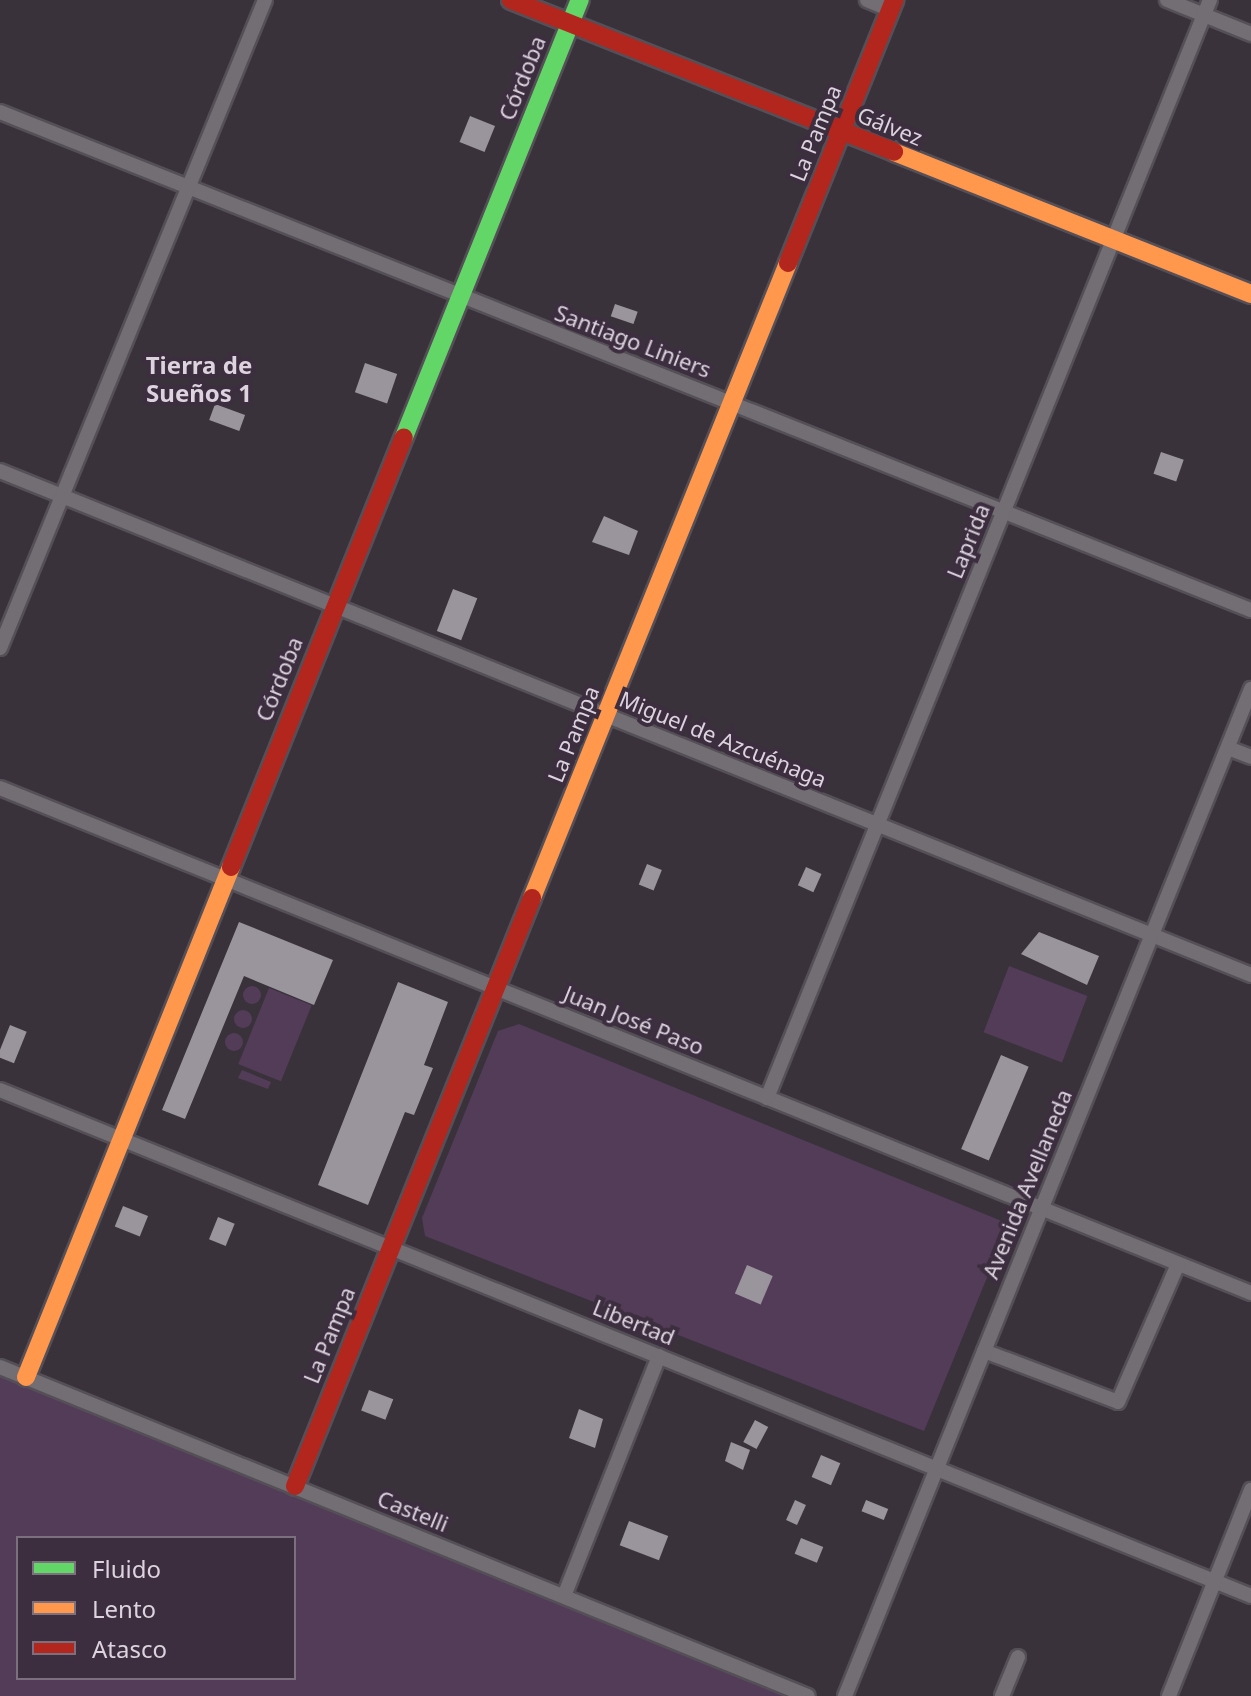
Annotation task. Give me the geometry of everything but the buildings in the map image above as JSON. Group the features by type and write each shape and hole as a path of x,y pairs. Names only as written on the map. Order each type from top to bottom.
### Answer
{"street":[{"path":"0,648 265,0"},
{"name":"Gálvez","path":"511,0 1251,294"},
{"name":"Córdoba","path":"26,1377 119,1138 580,0"},
{"path":"867,0 892,5"},
{"path":"1167,0 1251,34"},
{"name":"Laprida","path":"767,1098 1210,0"},
{"name":"La Pampa","path":"295,1486 892,5"},
{"name":"Santiago Liniers","path":"0,112 1251,610"},
{"name":"Miguel de Azcuénaga","path":"0,471 1251,975"},
{"name":"Avenida Avellaneda","path":"845,1696 1251,689"},
{"path":"1228,748 1251,757"},
{"name":"Juan José Paso","path":"0,788 1251,1293"},
{"name":"Libertad","path":"0,1090 1251,1596"},
{"path":"984,1351 1118,1402 1178,1264"},
{"path":"564,1596 659,1356"},
{"name":"Castelli","path":"0,1367 808,1696"},
{"path":"1169,1696 1251,1490"},
{"path":"1002,1696 1018,1657"}],"shaded area":[{"path":"1009,966 1087,996 1062,1062 984,1032"},
{"path":"252,986 261,995 252,1004 243,995"},
{"path":"269,988 312,1005 281,1081 238,1064"},
{"path":"243,1010 252,1019 243,1028 234,1019"},
{"path":"519,1024 1009,1224 924,1431 425,1236 422,1218 498,1031"},
{"path":"234,1033 243,1042 234,1051 225,1042"},
{"path":"242,1070 271,1082 268,1089 238,1078"},
{"path":"0,1367 808,1696 0,1696"}],"traffic: fast":[{"path":"404,437 580,0"}],"traffic: slow":[{"path":"894,152 1251,294"},
{"path":"532,898 788,263"},
{"path":"26,1377 231,867"}],"traffic: jam":[{"path":"511,0 894,152"},
{"path":"788,263 894,0"},
{"path":"231,867 404,437"},
{"path":"295,1486 532,898"}],"district":[{"name":"Tierra de Sueños 1","path":"199,379"}]}
